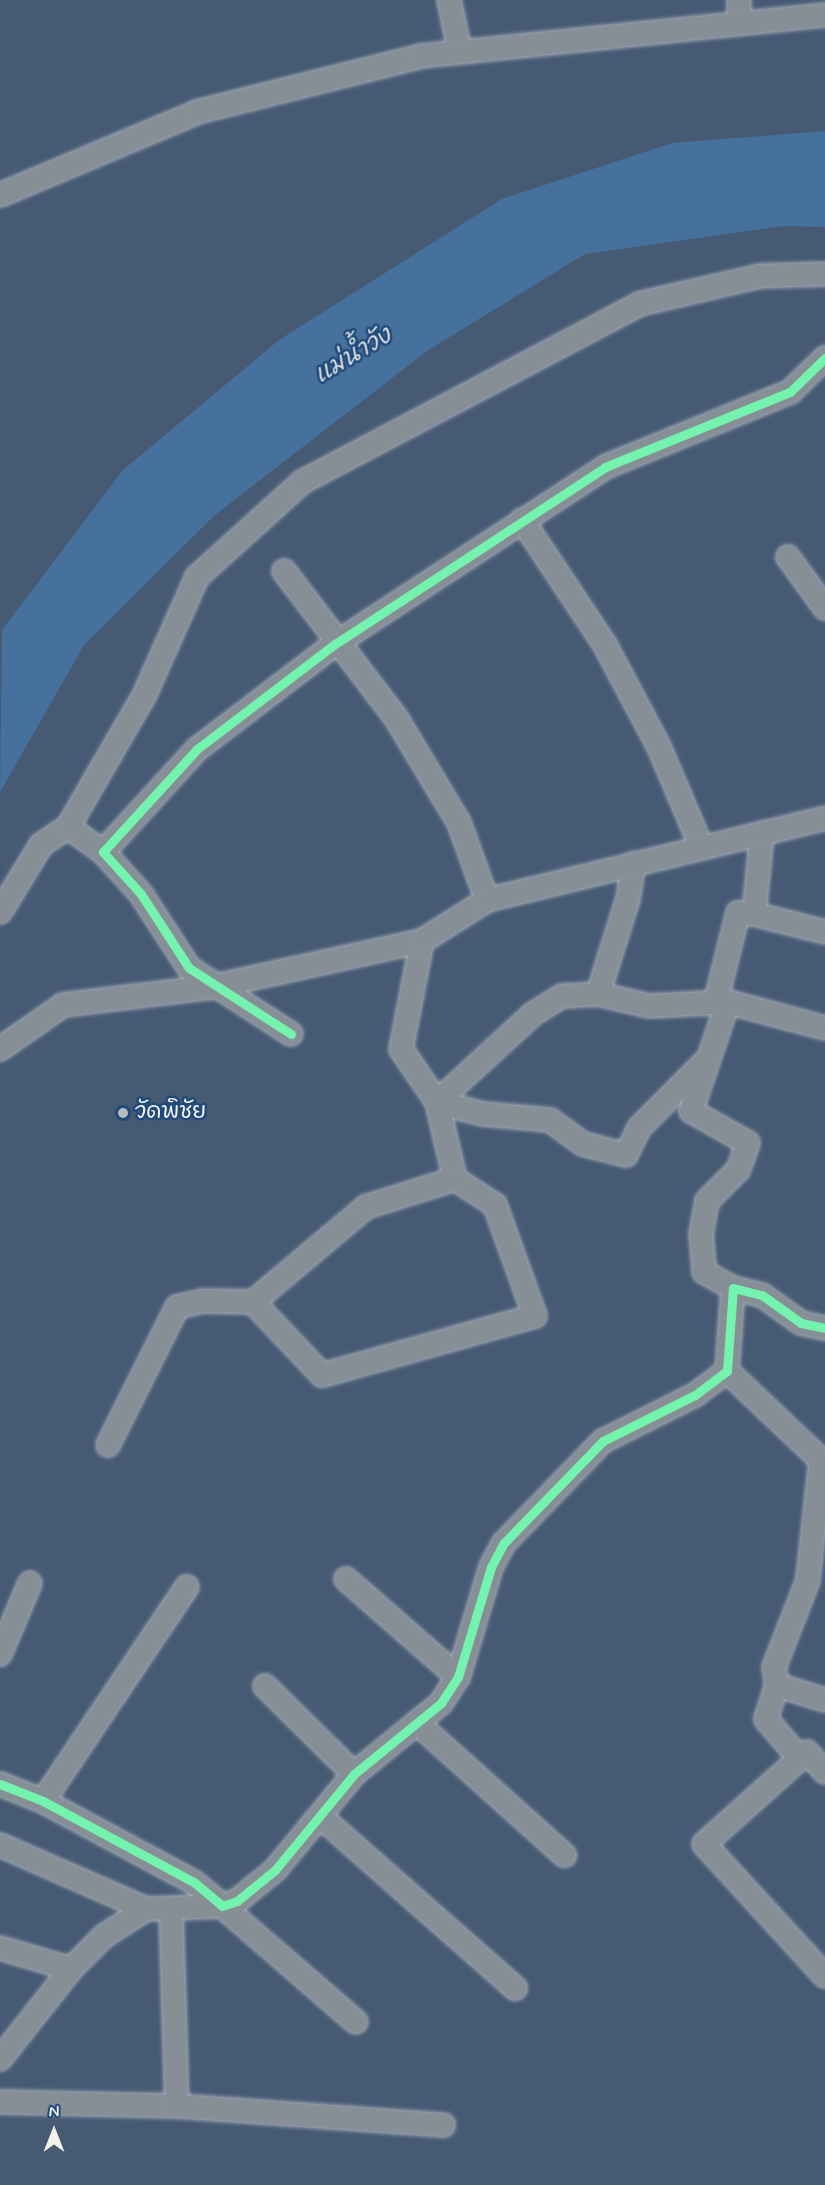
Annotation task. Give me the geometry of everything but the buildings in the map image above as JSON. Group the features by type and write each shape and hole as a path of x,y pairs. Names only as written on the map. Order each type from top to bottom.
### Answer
{"street":[{"path":"449,0 460,52"},
{"path":"0,195 196,112 421,56 739,11 825,15"},
{"path":"0,912 41,845 68,827 144,696 196,577 302,482 639,304 760,276 825,274"},
{"path":"103,852 196,749 335,644 604,467 789,392 825,358"},
{"path":"522,520 605,645 659,747 701,846"},
{"path":"789,557 825,608"},
{"path":"284,572 335,644 373,684 459,823 487,900"},
{"path":"0,1048 63,1005 212,987 422,941 487,900 701,846 825,818"},
{"path":"68,827 103,852 141,894 182,961 212,987 291,1034"},
{"path":"754,914 762,833"},
{"path":"598,994 626,907 634,863"},
{"path":"825,932 754,914 738,913 722,1002 692,1113 748,1143 738,1170 707,1202 702,1223 701,1267 733,1288 762,1295 801,1323 825,1328"},
{"path":"254,1302 322,1374 535,1316 495,1205 455,1179 437,1102 401,1049 422,941"},
{"path":"437,1102 533,1014 562,996 598,994 649,1006 722,1002 825,1028"},
{"path":"437,1102 483,1114 550,1120 583,1144 626,1155 639,1128 708,1059"},
{"path":"108,1445 177,1306 202,1300 254,1302 366,1208 455,1179"},
{"path":"0,1845 146,1909 222,1906 256,1888 321,1817 354,1774 441,1703 458,1677 491,1567 504,1543 603,1441 695,1395 727,1371 733,1288"},
{"path":"727,1371 823,1460 808,1580 774,1667 777,1685 766,1719 800,1759"},
{"path":"346,1579 458,1677"},
{"path":"0,1654 30,1583"},
{"path":"44,1801 187,1587"},
{"path":"777,1685 825,1700"},
{"path":"265,1686 354,1774"},
{"path":"417,1723 564,1855"},
{"path":"825,1772 807,1752 704,1844 825,1976"},
{"path":"0,1784 44,1801 195,1883 356,2022"},
{"path":"321,1817 515,1988"},
{"path":"171,1908 177,2106"},
{"path":"0,2058 71,1969 104,1936 146,1909"},
{"path":"0,1948 71,1969"},
{"path":"0,2103 177,2106 443,2125"}],"water":[{"name":"แม่น้ำวัง","path":"825,131 825,227 784,226 585,254 427,351 215,515 84,645 0,792 2,630 123,470 279,340 502,199 672,143"}],"cycle path":[{"path":"291,1034 189,968 141,894 103,852 197,749 335,644 605,467 790,392 825,358"},
{"path":"0,1784 43,1801 195,1883 222,1906 237,1901 275,1870 354,1774 441,1703 458,1677 491,1567 504,1543 603,1441 695,1395 727,1371 733,1288 762,1295 801,1323 825,1328"}],"place":[{"name":"วัดพิชัย","path":"123,1113"}]}
